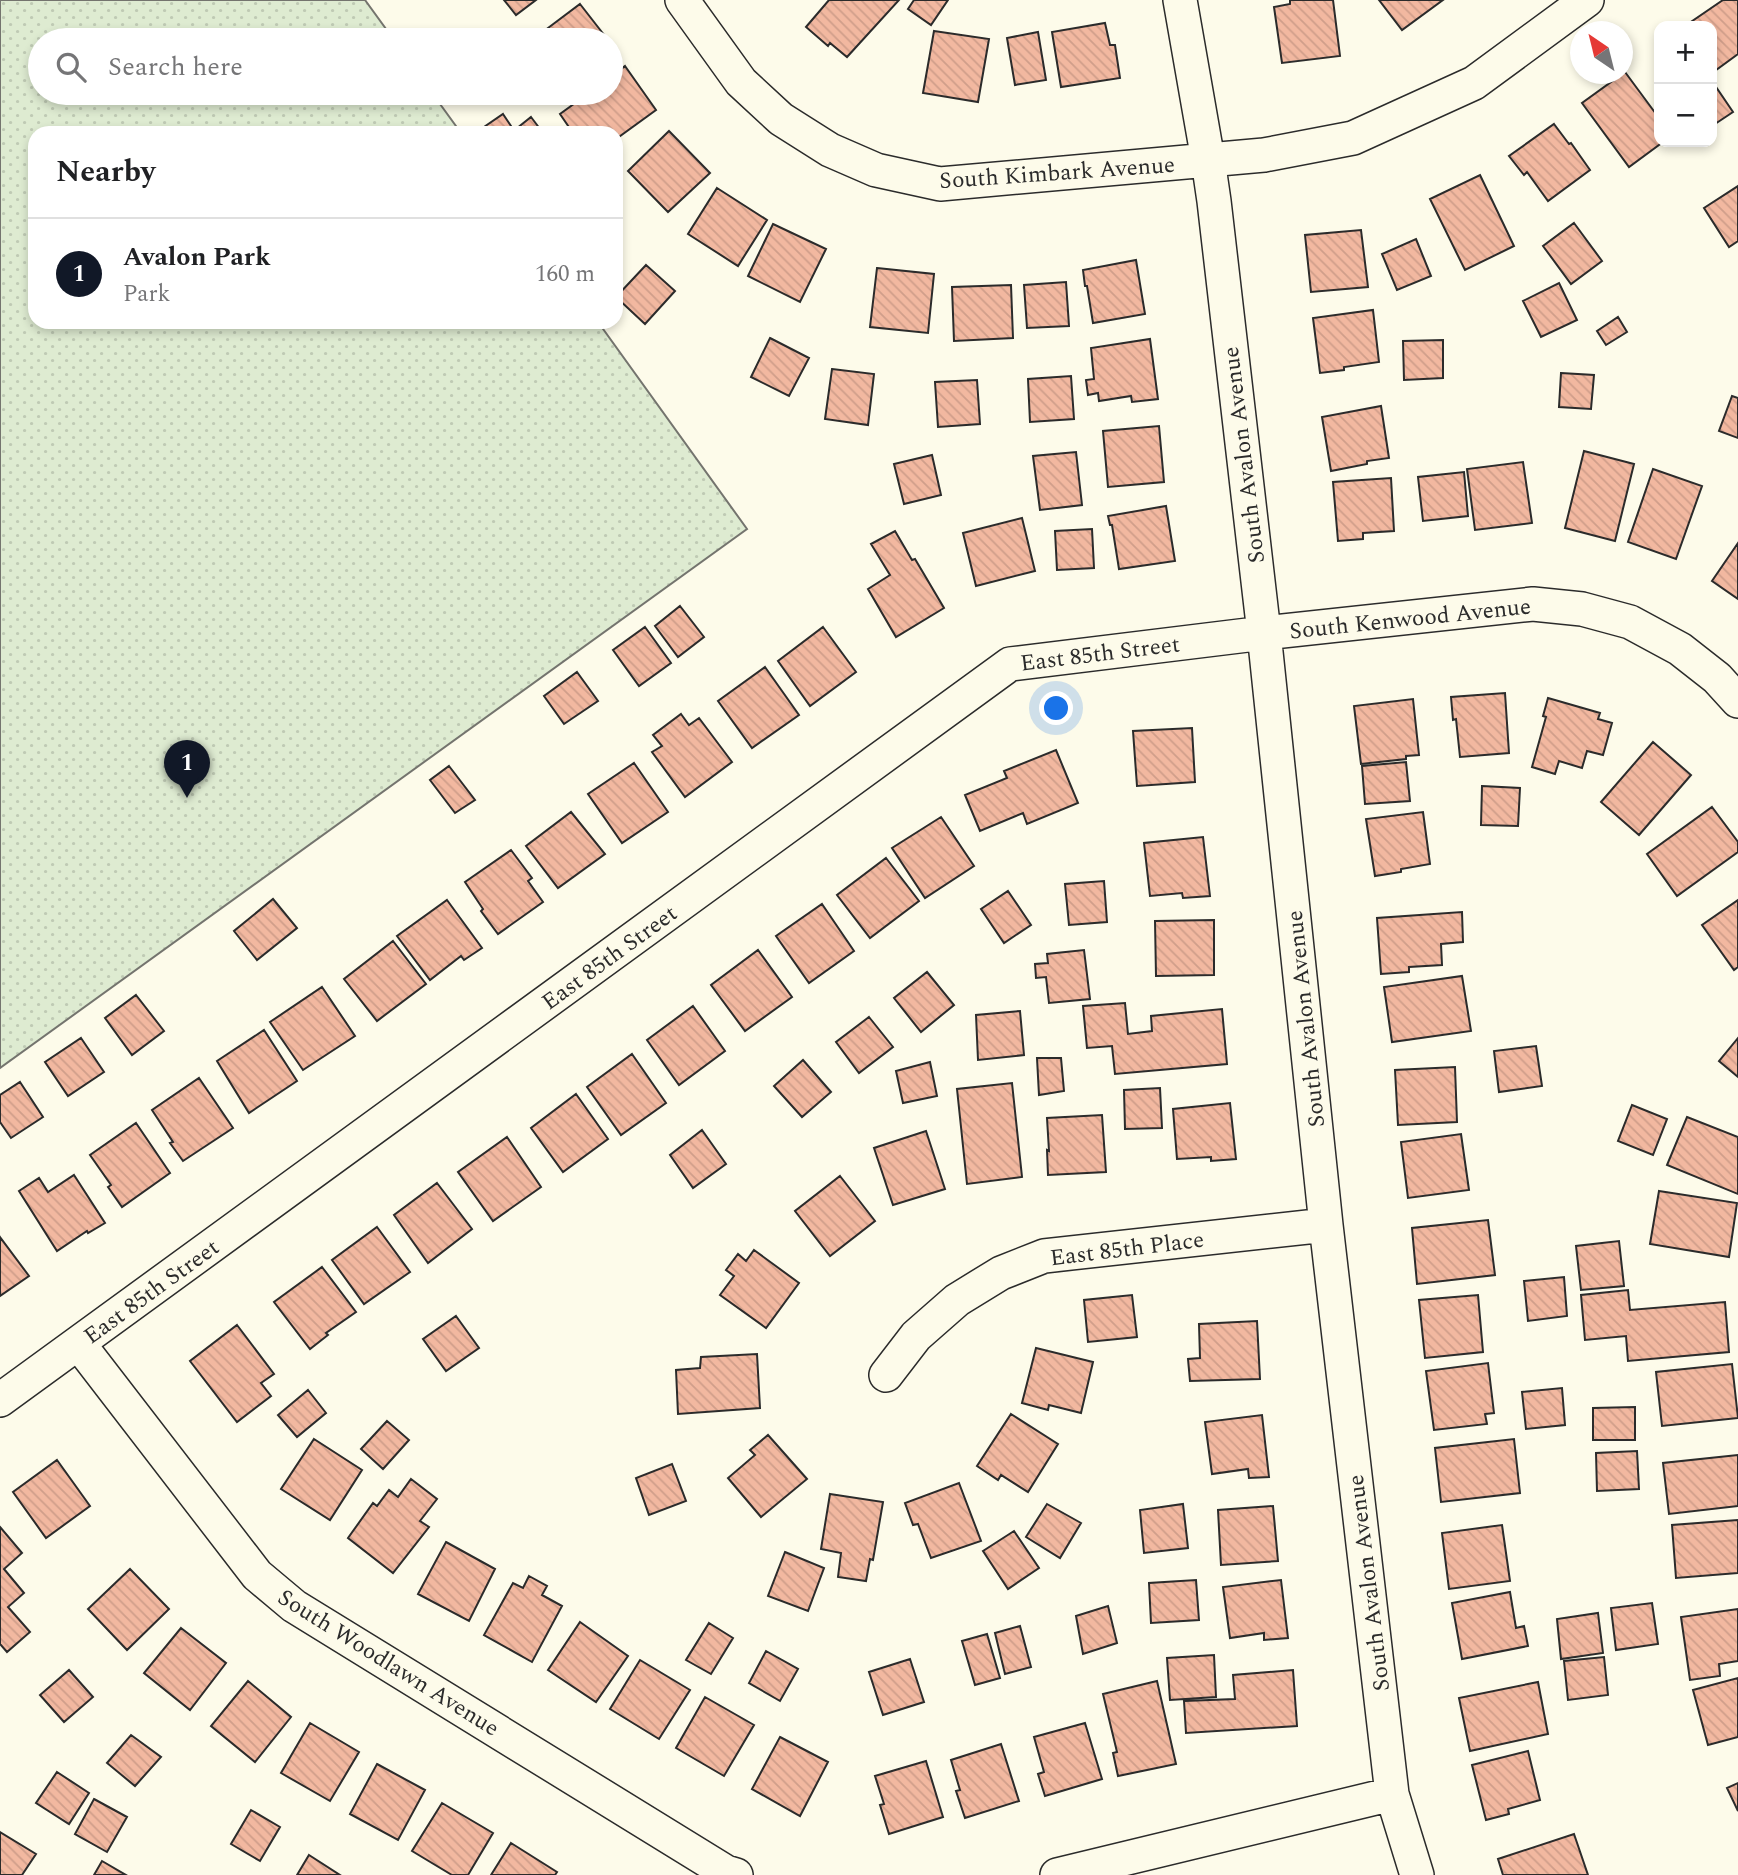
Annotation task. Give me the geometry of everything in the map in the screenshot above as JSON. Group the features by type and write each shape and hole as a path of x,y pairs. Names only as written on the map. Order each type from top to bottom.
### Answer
{"street":[{"name":"South Kimbark Avenue","path":"682,0 741,82 781,120 830,150 876,170 940,184 1208,160"},
{"path":"1180,0 1208,160 1264,155 1353,138 1474,83 1587,0"},
{"name":"South Avalon Avenue","path":"1208,160 1264,633 1326,1225 1392,1794 1417,1875"},
{"name":"South Kenwood Avenue","path":"1264,633 1533,604 1583,609 1630,622 1680,649 1717,678 1738,701"},
{"name":"East 85th Street","path":"0,1400 1010,664 1264,633"},
{"name":"East 85th Place","path":"886,1375 916,1336 957,1300 1001,1273 1044,1256 1326,1225"},
{"name":"South Woodlawn Avenue","path":"79,1344 257,1575 294,1606 726,1872 736,1875"},
{"path":"1057,1875 1392,1794"}],"green space":[{"path":"0,0 365,0 385,28 28,28 28,105 441,105 456,126 28,126 28,329 603,329 747,529 0,1068"}],"building":[{"path":"504,0 536,0 516,15"},
{"path":"829,0 899,0 847,57 830,43 828,46 806,27"},
{"path":"914,0 948,0 931,25 908,9"},
{"path":"1290,0 1333,0 1340,56 1282,63 1274,7 1290,4"},
{"path":"1379,0 1443,0 1402,30"},
{"path":"1723,0 1738,0 1738,54 1717,69 1717,21 1692,21"},
{"path":"580,4 599,28 548,28"},
{"path":"1105,23 1110,45 1115,45 1120,78 1061,87 1052,32"},
{"path":"934,31 989,39 978,102 923,93"},
{"path":"1038,32 1046,80 1015,85 1007,38"},
{"path":"625,66 656,110 623,134 623,126 568,126 560,114 572,105 623,105"},
{"path":"1633,83 1654,111 1654,147 1656,147 1629,167 1582,103 1608,84"},
{"path":"1717,88 1733,112 1717,123"},
{"path":"503,114 511,126 485,126"},
{"path":"531,117 538,126 520,126"},
{"path":"1554,124 1590,170 1548,201 1527,172 1524,175 1509,156"},
{"path":"669,131 710,173 668,212 628,171"},
{"path":"1480,175 1514,246 1465,270 1430,199"},
{"path":"1738,186 1738,241 1729,247 1704,208"},
{"path":"717,188 767,220 738,266 688,234"},
{"path":"1574,223 1602,261 1571,284 1543,246"},
{"path":"773,224 826,249 800,302 748,276"},
{"path":"1361,230 1368,287 1311,292 1305,235"},
{"path":"1416,239 1431,276 1397,290 1382,254"},
{"path":"1136,260 1145,314 1093,323 1083,270"},
{"path":"646,265 675,291 645,324 623,304 623,290"},
{"path":"877,268 934,274 928,333 870,327"},
{"path":"1066,282 1069,326 1027,328 1024,285"},
{"path":"1559,283 1577,320 1541,337 1523,301"},
{"path":"1011,285 1013,338 954,341 952,287"},
{"path":"1373,310 1379,362 1320,373 1313,318"},
{"path":"1618,317 1627,332 1606,345 1597,331"},
{"path":"770,338 809,358 789,396 751,377"},
{"path":"1150,339 1158,399 1132,402 1131,396 1099,401 1098,393 1088,395 1086,380 1094,379 1091,348"},
{"path":"1443,340 1443,378 1404,380 1403,341"},
{"path":"832,369 874,374 868,425 825,419"},
{"path":"1561,373 1594,375 1591,409 1559,407"},
{"path":"1071,376 1074,419 1030,422 1028,379"},
{"path":"977,380 980,424 938,427 935,382"},
{"path":"1732,396 1738,398 1738,438 1719,431"},
{"path":"1381,406 1389,458 1331,471 1322,417"},
{"path":"1159,426 1164,482 1108,487 1103,431"},
{"path":"1584,451 1634,464 1615,541 1565,528"},
{"path":"1076,452 1082,505 1040,510 1033,456"},
{"path":"932,455 941,495 904,504 894,464"},
{"path":"1523,462 1532,523 1475,530 1467,469"},
{"path":"1653,469 1702,486 1676,559 1628,542"},
{"path":"1464,472 1468,516 1423,521 1418,477"},
{"path":"1391,478 1394,531 1363,533 1363,539 1338,541 1333,482"},
{"path":"1166,506 1175,561 1119,569 1108,516"},
{"path":"1022,518 1035,571 976,586 963,533"},
{"path":"1092,529 1094,568 1057,570 1055,531"},
{"path":"895,531 944,608 896,637 868,589 890,575 871,544"},
{"path":"1738,543 1738,599 1712,581"},
{"path":"680,606 704,637 678,657 655,626"},
{"path":"645,627 671,663 639,686 613,650"},
{"path":"823,627 856,672 810,706 778,661"},
{"path":"765,667 799,715 752,748 718,701"},
{"path":"577,672 598,701 564,724 544,696"},
{"path":"1505,693 1509,753 1460,757 1451,697"},
{"path":"1548,698 1600,713 1598,719 1612,723 1603,755 1587,751 1582,768 1559,761 1555,774 1532,767 1546,717 1543,716"},
{"path":"1413,699 1419,755 1361,764 1354,706"},
{"path":"681,714 689,725 699,718 732,762 685,797 652,752 662,746 653,735"},
{"path":"1192,728 1195,782 1137,786 1133,731"},
{"path":"1653,742 1691,775 1639,835 1601,802"},
{"path":"1056,750 1078,803 1027,824 1023,813 980,831 965,795 1007,778 1004,771"},
{"path":"1406,762 1410,801 1365,804 1362,766"},
{"path":"634,763 668,812 622,843 588,794"},
{"path":"449,766 475,800 455,813 430,780"},
{"path":"1482,786 1520,788 1518,826 1481,825"},
{"path":"1712,807 1738,842 1738,852 1677,896 1647,854"},
{"path":"571,812 605,854 558,888 526,846"},
{"path":"1423,812 1430,864 1375,876 1366,819"},
{"path":"941,817 974,866 925,898 892,848"},
{"path":"1203,837 1210,896 1183,898 1182,893 1150,896 1144,843"},
{"path":"511,850 532,878 528,881 543,902 498,934 465,882"},
{"path":"886,858 919,901 870,938 837,895"},
{"path":"1104,881 1107,922 1069,925 1065,884"},
{"path":"1008,891 1031,925 1004,943 981,909"},
{"path":"273,899 297,928 257,960 234,931"},
{"path":"447,900 482,948 464,960 461,956 430,980 397,936"},
{"path":"1738,900 1738,967 1734,970 1702,925"},
{"path":"822,904 854,951 809,983 776,936"},
{"path":"1462,912 1463,942 1441,944 1442,965 1409,967 1409,972 1381,974 1377,918"},
{"path":"1214,920 1214,975 1156,976 1155,921"},
{"path":"393,941 426,984 377,1021 344,979"},
{"path":"758,950 792,997 745,1031 711,985"},
{"path":"1084,950 1090,999 1049,1003 1046,977 1036,978 1035,964 1048,963 1047,954"},
{"path":"927,972 954,1005 921,1032 894,998"},
{"path":"1462,976 1471,1031 1392,1042 1384,987"},
{"path":"322,987 355,1036 303,1070 270,1022"},
{"path":"136,995 164,1031 132,1055 105,1018"},
{"path":"1125,1003 1128,1034 1152,1031 1151,1016 1222,1009 1227,1064 1115,1074 1112,1046 1087,1048 1083,1006"},
{"path":"693,1006 725,1051 679,1085 647,1040"},
{"path":"1020,1011 1024,1055 978,1060 976,1015"},
{"path":"869,1017 893,1047 859,1073 836,1042"},
{"path":"264,1030 297,1081 249,1113 217,1061"},
{"path":"81,1038 104,1072 68,1096 45,1062"},
{"path":"1738,1038 1738,1077 1719,1061"},
{"path":"1536,1046 1542,1086 1499,1092 1494,1051"},
{"path":"632,1054 666,1103 621,1135 587,1087"},
{"path":"1037,1058 1061,1058 1064,1091 1039,1095"},
{"path":"803,1060 831,1092 802,1117 774,1086"},
{"path":"930,1062 937,1096 903,1103 896,1071"},
{"path":"1455,1067 1457,1122 1398,1125 1395,1070"},
{"path":"199,1078 233,1128 183,1161 152,1110"},
{"path":"20,1082 43,1117 11,1138 0,1122 0,1095"},
{"path":"1012,1083 1022,1177 967,1184 957,1089"},
{"path":"1160,1088 1162,1128 1125,1129 1124,1090"},
{"path":"576,1094 608,1139 563,1172 531,1128"},
{"path":"1230,1103 1236,1159 1177,1159 1173,1109"},
{"path":"1632,1105 1667,1119 1653,1155 1618,1141"},
{"path":"1102,1115 1106,1172 1048,1175 1047,1118"},
{"path":"1687,1117 1738,1137 1738,1194 1667,1165"},
{"path":"136,1123 170,1173 122,1207 108,1187 111,1185 90,1155"},
{"path":"702,1130 726,1164 693,1188 670,1155"},
{"path":"926,1131 945,1189 893,1205 874,1148"},
{"path":"1461,1134 1469,1190 1408,1198 1401,1142"},
{"path":"507,1137 541,1187 493,1221 458,1172"},
{"path":"74,1175 105,1223 88,1233 87,1231 57,1251 19,1191 39,1178 48,1192"},
{"path":"840,1176 875,1221 830,1256 795,1211"},
{"path":"437,1183 472,1229 428,1263 394,1215"},
{"path":"1659,1191 1737,1203 1729,1257 1650,1244"},
{"path":"1488,1220 1495,1275 1417,1284 1412,1228"},
{"path":"377,1227 410,1272 364,1304 332,1260"},
{"path":"0,1237 29,1276 0,1296"},
{"path":"1619,1241 1624,1286 1581,1290 1576,1246"},
{"path":"754,1250 799,1283 766,1328 720,1295 734,1276 726,1270 738,1254 746,1261"},
{"path":"322,1267 356,1312 326,1333 328,1335 310,1349 274,1302"},
{"path":"1564,1277 1567,1316 1528,1321 1524,1281"},
{"path":"1628,1290 1630,1310 1725,1302 1729,1352 1628,1361 1626,1336 1585,1340 1581,1295"},
{"path":"1132,1295 1137,1337 1088,1342 1084,1300"},
{"path":"1478,1295 1483,1352 1425,1358 1419,1300"},
{"path":"456,1316 479,1348 446,1371 423,1339"},
{"path":"1257,1321 1260,1379 1190,1381 1188,1359 1200,1358 1199,1324"},
{"path":"237,1325 274,1374 261,1383 271,1396 237,1422 190,1361"},
{"path":"1036,1348 1093,1362 1081,1413 1049,1405 1048,1410 1022,1403"},
{"path":"757,1354 760,1408 678,1414 676,1370 700,1368 701,1357"},
{"path":"1488,1363 1494,1413 1485,1414 1487,1424 1434,1430 1426,1371"},
{"path":"1732,1364 1738,1418 1662,1426 1656,1372"},
{"path":"1562,1388 1565,1425 1526,1429 1522,1392"},
{"path":"308,1390 326,1413 297,1437 278,1415"},
{"path":"1635,1407 1635,1440 1593,1440 1593,1408"},
{"path":"1011,1414 1058,1444 1028,1492 1001,1475 998,1480 977,1466"},
{"path":"1262,1415 1269,1477 1249,1478 1248,1469 1212,1474 1205,1422"},
{"path":"387,1421 409,1440 383,1469 361,1449"},
{"path":"768,1435 807,1479 761,1517 728,1478 755,1455 750,1450"},
{"path":"314,1439 362,1470 330,1520 281,1489"},
{"path":"1514,1439 1520,1493 1441,1502 1435,1448"},
{"path":"1637,1451 1639,1489 1597,1491 1596,1453"},
{"path":"1738,1455 1738,1506 1669,1514 1663,1463"},
{"path":"57,1460 90,1506 46,1538 13,1492"},
{"path":"672,1464 686,1501 649,1515 636,1478"},
{"path":"411,1479 437,1499 420,1521 429,1527 393,1573 348,1538 373,1503 377,1506 389,1490 398,1497"},
{"path":"959,1483 981,1541 931,1558 918,1524 913,1525 905,1503"},
{"path":"830,1494 883,1502 873,1560 870,1559 866,1581 838,1577 841,1553 821,1549"},
{"path":"1047,1504 1081,1523 1060,1558 1026,1537"},
{"path":"1183,1504 1188,1548 1144,1553 1140,1510"},
{"path":"1273,1506 1278,1561 1221,1565 1218,1510"},
{"path":"1738,1520 1738,1573 1676,1578 1672,1525"},
{"path":"1502,1525 1510,1581 1449,1589 1442,1533"},
{"path":"0,1527 22,1553 4,1569 24,1593 8,1607 30,1632 7,1652 0,1644"},
{"path":"1014,1531 1039,1568 1008,1589 983,1551"},
{"path":"446,1542 495,1569 469,1621 418,1594"},
{"path":"785,1552 824,1568 808,1611 768,1596"},
{"path":"130,1569 169,1609 127,1650 88,1609"},
{"path":"529,1576 547,1586 542,1595 562,1606 532,1662 484,1635 513,1583 523,1588"},
{"path":"1196,1580 1199,1620 1151,1623 1149,1583"},
{"path":"1281,1580 1288,1638 1264,1640 1264,1633 1230,1638 1223,1587"},
{"path":"1510,1592 1516,1628 1524,1626 1528,1646 1462,1659 1452,1603"},
{"path":"1652,1603 1658,1644 1616,1650 1611,1608"},
{"path":"1108,1606 1117,1643 1083,1654 1076,1616"},
{"path":"1738,1609 1738,1661 1719,1664 1720,1676 1690,1680 1681,1617"},
{"path":"1598,1613 1603,1653 1561,1659 1557,1619"},
{"path":"580,1622 628,1656 596,1702 548,1670"},
{"path":"709,1623 733,1638 711,1674 686,1660"},
{"path":"1020,1626 1031,1667 1005,1674 995,1633"},
{"path":"181,1628 226,1663 190,1710 144,1673"},
{"path":"987,1634 1000,1678 975,1685 962,1641"},
{"path":"766,1651 798,1669 780,1701 749,1683"},
{"path":"1214,1655 1216,1697 1170,1700 1167,1658"},
{"path":"1604,1657 1608,1695 1568,1700 1564,1661"},
{"path":"910,1659 924,1702 883,1715 869,1672"},
{"path":"640,1660 690,1690 659,1739 610,1709"},
{"path":"69,1670 93,1697 64,1722 40,1695"},
{"path":"1293,1670 1297,1726 1186,1733 1184,1701 1235,1699 1233,1675"},
{"path":"1738,1678 1738,1737 1708,1745 1693,1690"},
{"path":"248,1681 291,1717 255,1762 211,1726"},
{"path":"1157,1681 1176,1764 1118,1776 1113,1753 1117,1752 1103,1694"},
{"path":"1538,1682 1548,1734 1470,1751 1459,1698"},
{"path":"705,1697 754,1725 724,1776 676,1748"},
{"path":"310,1723 359,1752 330,1801 281,1773"},
{"path":"1085,1723 1102,1779 1045,1796 1038,1774 1044,1772 1034,1737"},
{"path":"131,1735 161,1757 135,1786 107,1763"},
{"path":"780,1737 828,1762 800,1816 752,1789"},
{"path":"1001,1744 1019,1801 965,1818 956,1791 960,1790 951,1760"},
{"path":"1528,1751 1540,1800 1508,1809 1509,1814 1486,1820 1472,1765"},
{"path":"926,1761 943,1817 889,1834 880,1805 884,1804 875,1776"},
{"path":"377,1764 425,1790 398,1840 350,1814"},
{"path":"57,1772 89,1793 69,1824 36,1803"},
{"path":"1738,1783 1738,1811 1727,1788"},
{"path":"94,1799 127,1817 107,1852 75,1834"},
{"path":"442,1803 493,1833 468,1875 452,1875 412,1851"},
{"path":"251,1810 280,1827 260,1861 231,1844"},
{"path":"0,1832 36,1854 22,1875 0,1875"},
{"path":"1574,1834 1588,1875 1503,1875 1498,1859"},
{"path":"511,1843 557,1872 555,1875 491,1875"},
{"path":"309,1855 340,1875 297,1875"},
{"path":"102,1861 126,1875 94,1875"}],"place":[{"name":"Avalon Park","path":"187,798"}]}
